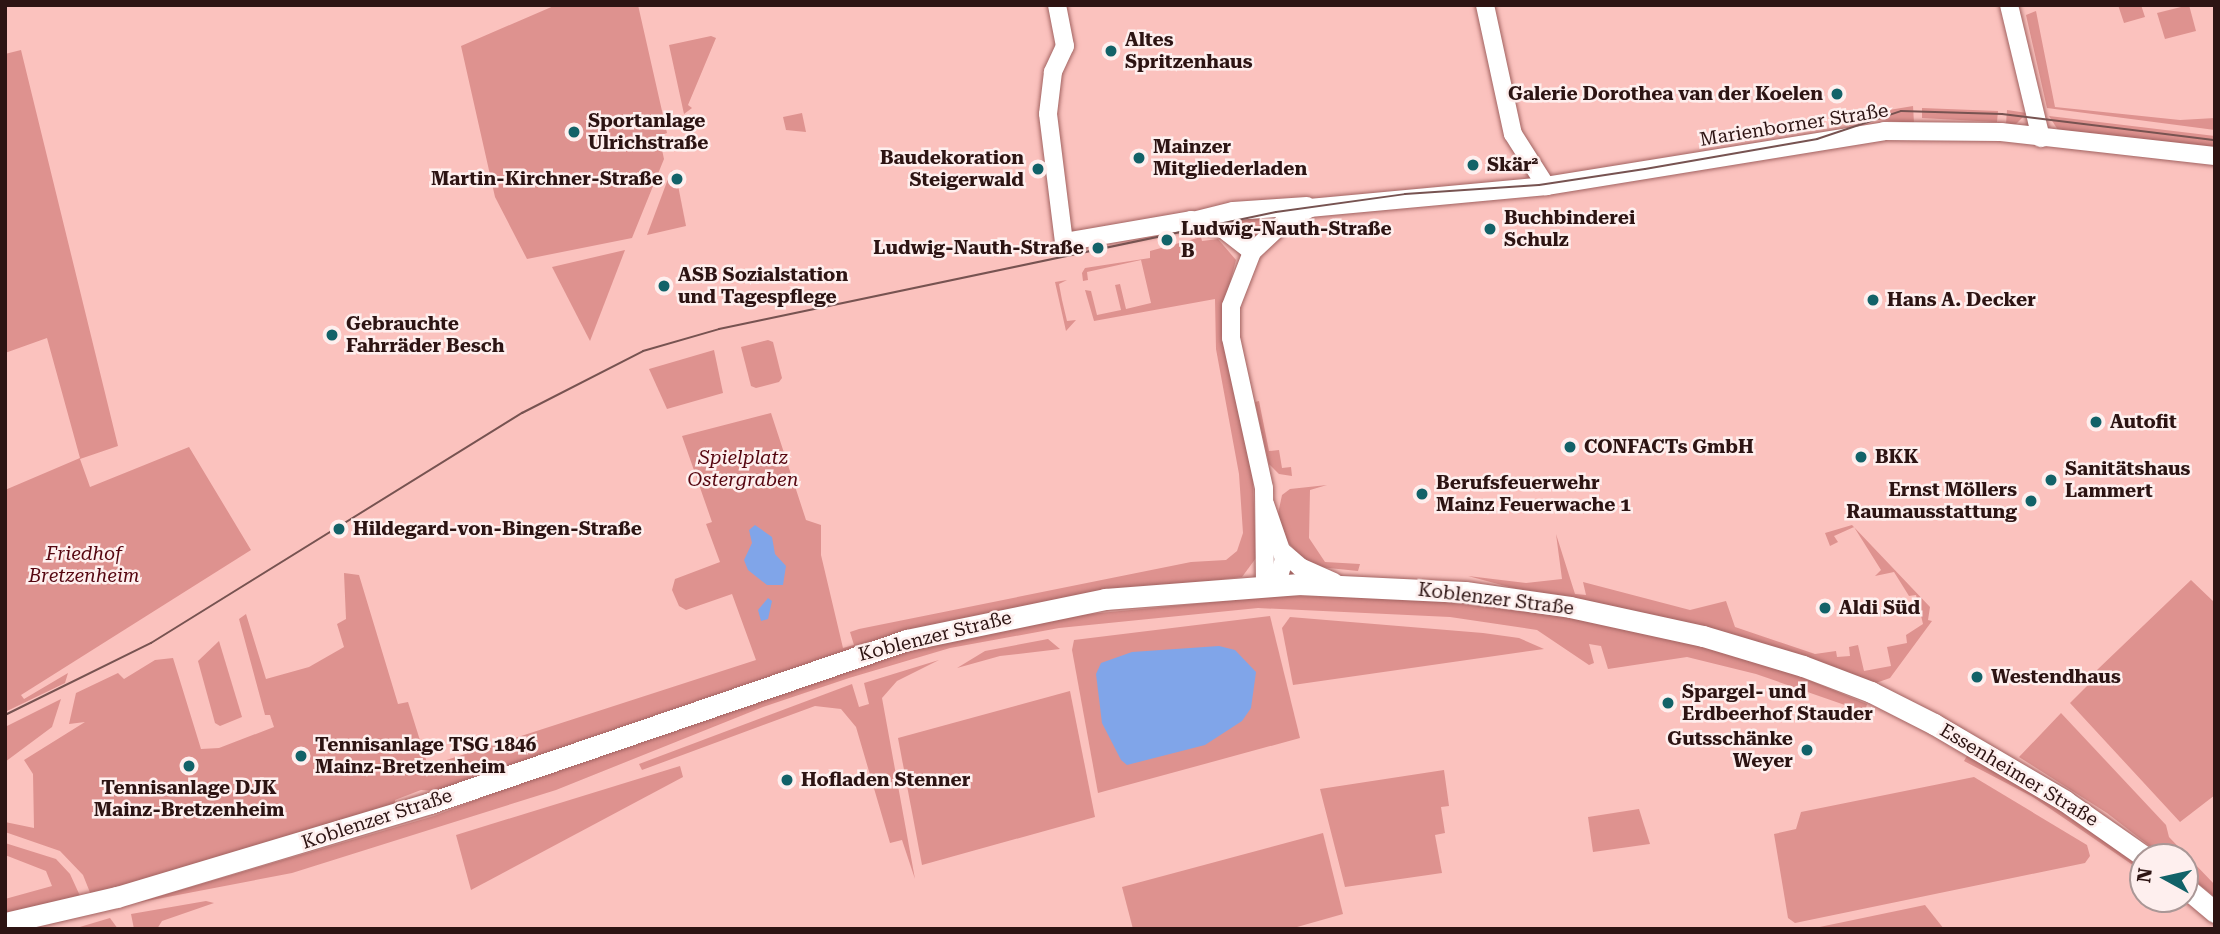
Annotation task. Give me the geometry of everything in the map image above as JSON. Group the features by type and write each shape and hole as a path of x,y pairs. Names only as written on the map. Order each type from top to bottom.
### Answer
{"main road":[{"name":"Koblenzer Straße","path":"5,923 117,897 430,803 907,640 1105,599 1265,585 1338,583 1473,593 1605,614 1754,650 1888,700"},
{"name":"Essenheimer Straße","path":"1888,700 2065,801 2129,846"},
{"path":"2199,899 2215,912"}],"street":[{"name":"Marienborner Straße","path":"1057,5 1065,46 1054,72 1048,114 1063,242 1173,220 1196,220 1233,211 1546,186 1859,133 1941,130 2215,156"},
{"path":"1485,5 1514,134 1524,158 1546,186"},
{"path":"2009,5 2041,138"},
{"path":"1318,206 1285,221 1252,252 1233,293 1230,319 1265,504 1283,552 1300,567 1338,583"},
{"path":"1196,220 1223,229 1252,252"},
{"path":"1265,504 1265,585"},
{"path":"1265,585 1279,576 1283,552"}],"green space":[{"name":"Sportanlage Ulrichstraße","path":"556,5 638,5 667,133 659,136 664,159 632,238 527,259 495,197 461,46"},
{"path":"2118,5 2141,5 2145,17 2124,23"},
{"path":"2189,5 2196,31 2165,39 2157,13"},
{"path":"2036,11 2055,107 2180,120 2215,118 2215,130 2047,108 2026,15"},
{"path":"711,36 716,38 688,105 692,108 684,114 669,45"},
{"name":"Friedhof Bretzenheim","path":"21,50 118,446 80,459 90,487 189,447 251,550 21,695 24,699 68,673 65,683 5,712 5,490 80,458 47,338 5,353 5,54"},
{"path":"1913,106 1914,123 1879,120 1877,112"},
{"path":"1922,108 1998,111 1997,122 1922,118"},
{"path":"2007,110 2027,113 2014,126 2006,124"},
{"path":"802,113 806,132 786,130 783,117"},
{"path":"2049,116 2215,136 2215,150 2058,130"},
{"path":"675,170 686,226 647,235 671,171"},
{"path":"1273,208 1278,217 1253,239 1223,221"},
{"name":"Spielplatz Ostergraben","path":"1201,237 1202,241 1218,239 1236,260 1227,294 1253,482 1256,558 1242,577 1095,595 434,791 421,790 395,800 395,804 91,895 83,875 60,851 5,832 5,822 34,828 33,774 24,760 85,722 69,724 76,693 118,673 124,679 155,660 173,658 201,749 219,748 274,727 270,715 265,715 239,619 246,614 266,679 309,667 344,647 337,624 346,619 344,573 359,575 398,704 408,702 428,766 756,660 732,594 686,610 679,606 672,590 675,579 720,562 706,524 712,522 682,436 771,413 806,520 821,525 821,555 843,648 854,645 850,632 859,629 1191,562 1226,560 1237,551 1243,533 1239,474 1216,349 1215,299 1094,321 1085,290 1091,291 1097,315 1121,310 1115,285 1120,284 1126,309 1151,303 1141,260 1087,272 1088,280 1083,281 1082,273 1085,268 1150,258 1150,251"},
{"path":"625,250 590,341 552,267"},
{"path":"1067,280 1059,284 1062,300 1067,321 1076,320 1066,331 1055,282"},
{"path":"768,340 773,342 782,378 779,382 756,388 751,386 741,347"},
{"path":"714,350 723,393 667,409 649,369"},
{"path":"1259,401 1269,451 1279,450 1282,468 1291,467 1292,476 1279,474 1269,464 1255,402"},
{"path":"1327,485 1310,490 1309,538 1325,562 1360,564 1358,571 1309,566 1287,541 1278,514 1282,495 1290,489"},
{"path":"1852,525 1854,527 1834,536 1838,542 1830,546 1825,533"},
{"path":"1854,527 1930,607 1928,620 1932,621 1890,678 1873,684 1468,576 1526,583 1562,579 1556,534 1575,594 1586,595 1583,582 1690,610 1726,601 1735,627 1815,654 1836,651 1837,657 1850,656 1849,647 1858,645 1864,671 1891,666 1887,647 1907,643 1906,635 1923,624 1916,595 1909,596 1894,572 1875,576 1881,570"},
{"path":"2191,580 2215,603 2215,795 2180,822 2070,703 2094,679 2097,670"},
{"path":"1278,596 1413,597 1527,607 1678,638 1794,674 1867,704 1865,712 1756,674 1687,657 1608,669 1601,646 1589,644 1594,663 1589,665 1537,630 1450,617 1258,608 1059,628 950,648 849,678 763,707 556,790 292,873 136,903 434,816 564,766 927,645 1058,617"},
{"path":"1270,616 1300,738 1098,793 1072,650 1074,640"},
{"path":"1290,617 1483,633 1519,638 1544,649 1293,685 1282,628"},
{"path":"1048,639 1060,649 1000,656 957,668 985,651"},
{"path":"219,641 242,717 220,726 215,723 198,661"},
{"path":"939,660 897,681 882,698 915,879 902,840 890,843 856,727 841,709 815,706 642,770 639,764 852,684 859,707 869,704 864,683"},
{"path":"1070,691 1095,817 922,865 898,738"},
{"path":"61,699 52,727 5,762 5,727"},
{"path":"2061,713 2166,825 2169,837 2175,843 2146,843 2107,813 2019,757"},
{"path":"1968,754 2129,852 2129,862 2033,797 1964,761"},
{"path":"680,766 683,777 471,890 456,835"},
{"path":"1444,770 1449,806 1441,807 1445,833 1435,835 1442,873 1345,887 1320,789"},
{"path":"1974,777 2087,845 2090,856 2085,863 1795,923 1788,918 1774,834 1796,829 1801,812"},
{"path":"1639,809 1650,844 1593,852 1588,817"},
{"path":"1323,833 1343,914 1290,929 1133,929 1122,887"},
{"path":"5,843 56,859 70,874 81,898 5,917 5,899 52,886 46,871 5,855"},
{"path":"2199,868 2215,885 2215,897 2199,884"},
{"path":"206,901 214,903 162,921 157,929 134,929 131,914"},
{"path":"1925,905 1944,929 1810,929"},
{"path":"110,918 118,929 73,929"}],"water":[{"path":"755,525 772,537 775,554 786,566 783,585 767,585 748,570 744,560 752,543 749,530"},
{"path":"768,598 772,601 768,619 761,621 758,610"},
{"path":"1219,646 1235,650 1256,672 1251,708 1242,721 1205,745 1127,765 1121,760 1102,723 1096,674 1101,663 1132,652"}],"tram line":[{"path":"5,715 151,643 522,413 643,351 719,329 1276,212 1405,194 1539,185 1645,169 1817,139 1901,111 2002,114 2215,140"}],"place":[{"name":"Altes Spritzenhaus","path":"1111,51"},
{"name":"Galerie Dorothea van der Koelen","path":"1837,94"},
{"name":"Sportanlage Ulrichstraße","path":"574,132"},
{"name":"Mainzer Mitgliederladen","path":"1139,158"},
{"name":"Skär²","path":"1473,165"},
{"name":"Baudekoration Steigerwald","path":"1038,169"},
{"name":"Martin-Kirchner-Straße","path":"677,179"},
{"name":"Buchbinderei Schulz","path":"1490,229"},
{"name":"Ludwig-Nauth-Straße B","path":"1167,240"},
{"name":"Ludwig-Nauth-Straße","path":"1098,248"},
{"name":"ASB Sozialstation und Tagespflege","path":"664,286"},
{"name":"Hans A. Decker","path":"1873,300"},
{"name":"Gebrauchte Fahrräder Besch","path":"332,335"},
{"name":"Autofit","path":"2096,422"},
{"name":"CONFACTs GmbH","path":"1570,447"},
{"name":"BKK","path":"1861,457"},
{"name":"Sanitätshaus Lammert","path":"2051,480"},
{"name":"Berufsfeuerwehr Mainz Feuerwache 1","path":"1422,494"},
{"name":"Ernst Möllers Raumausstattung","path":"2031,501"},
{"name":"Hildegard-von-Bingen-Straße","path":"339,529"},
{"name":"Aldi Süd","path":"1825,608"},
{"name":"Westendhaus","path":"1977,677"},
{"name":"Spargel- und Erdbeerhof Stauder","path":"1668,703"},
{"name":"Gutsschänke Weyer","path":"1807,750"},
{"name":"Tennisanlage TSG 1846 Mainz-Bretzenheim","path":"301,756"},
{"name":"Tennisanlage DJK Mainz-Bretzenheim","path":"189,766"},
{"name":"Hofladen Stenner","path":"787,780"}]}
